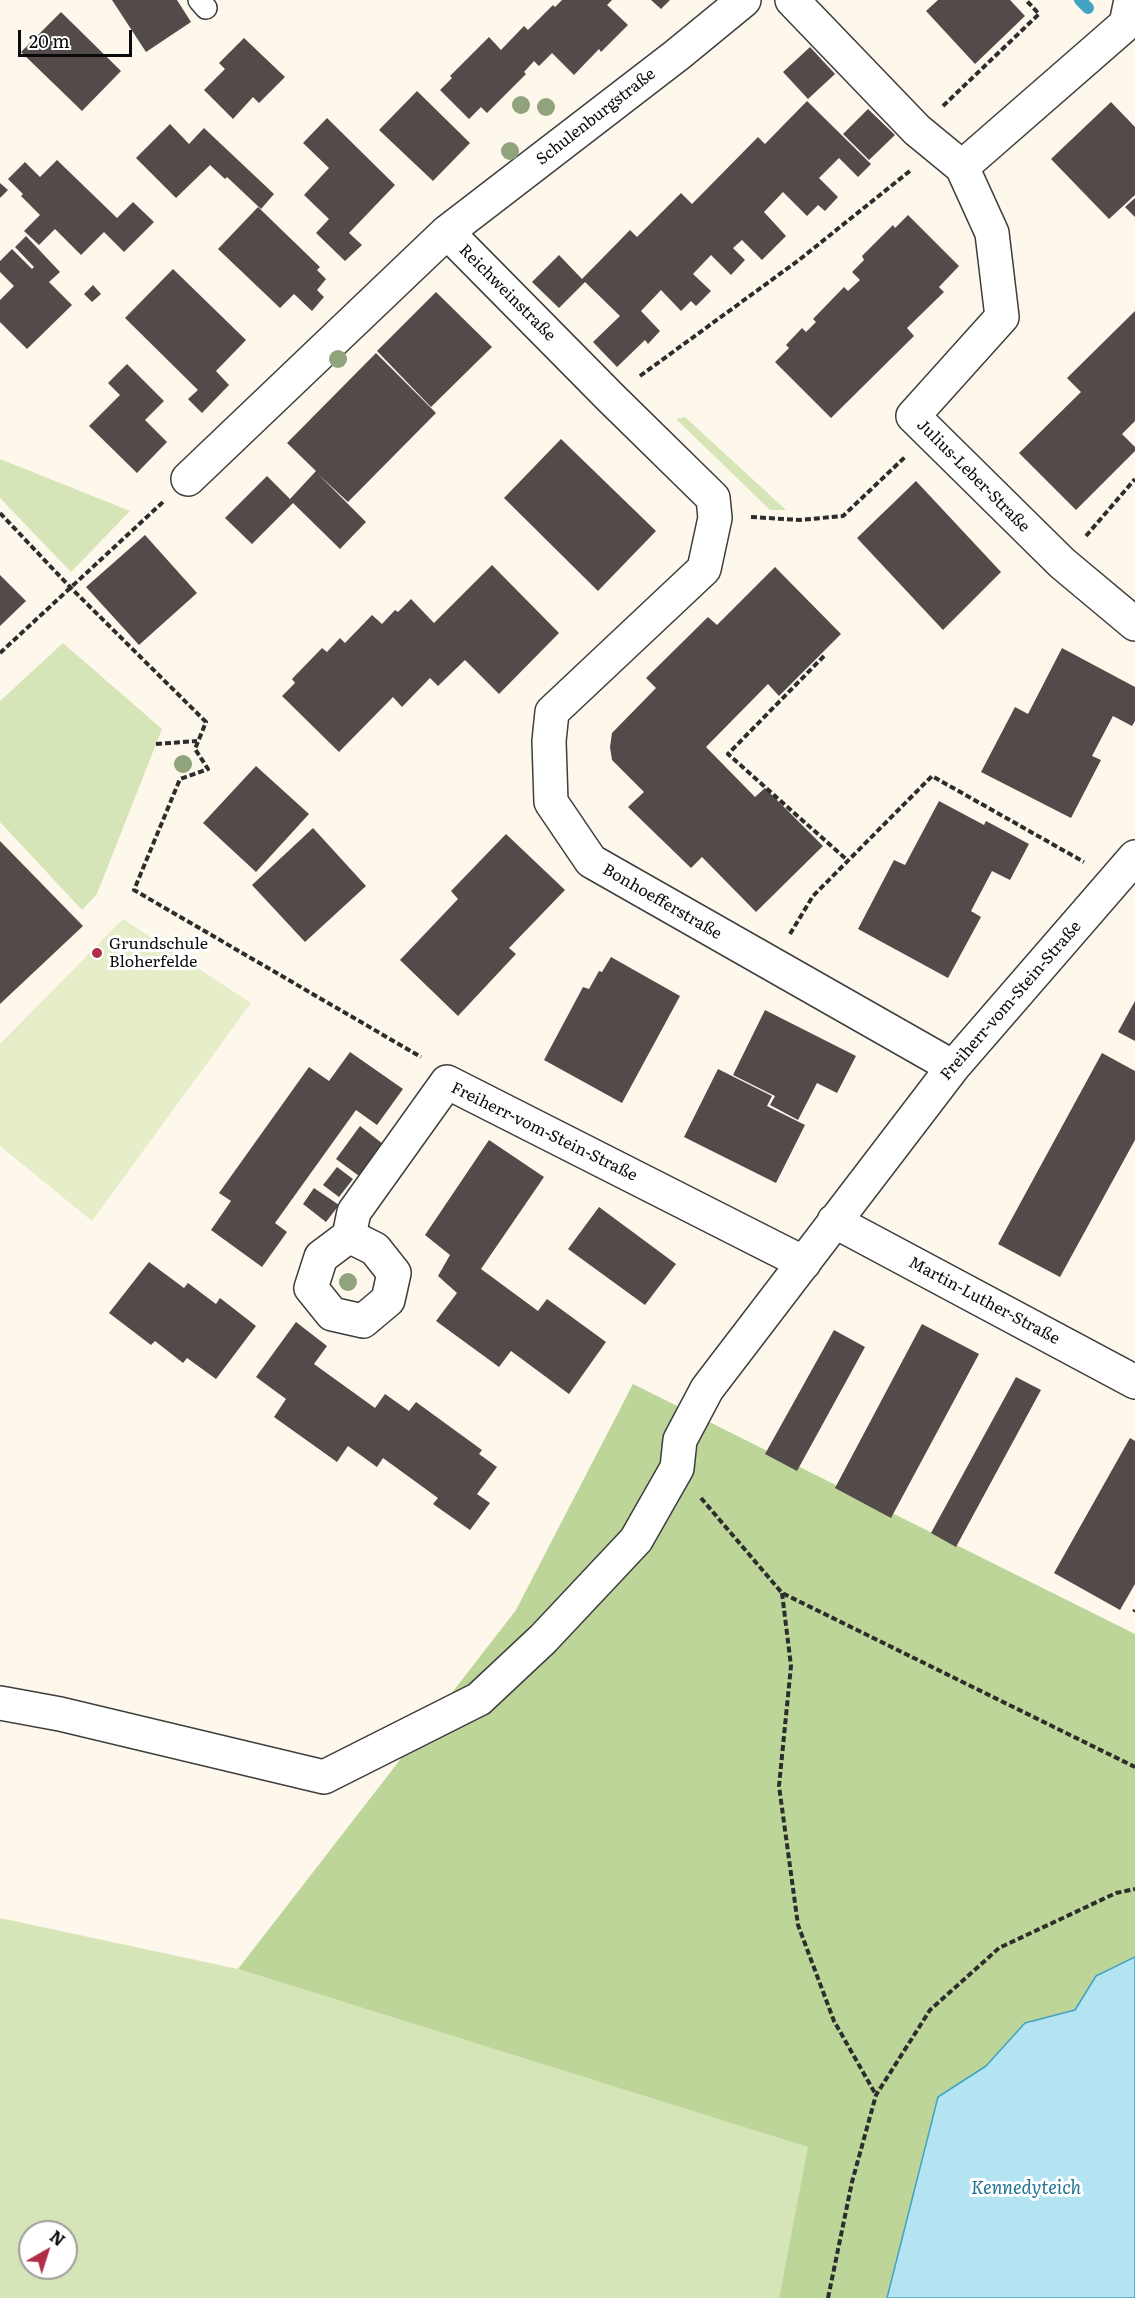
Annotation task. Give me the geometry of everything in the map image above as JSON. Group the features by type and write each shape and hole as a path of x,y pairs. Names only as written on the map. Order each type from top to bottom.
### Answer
{"street":[{"name":"Schulenburgstraße","path":"447,232 744,0"},
{"path":"792,0 940,148 1131,18"},
{"name":"Julius-Leber-Straße","path":"940,148 992,233 1002,317 913,416 1062,563 1135,624"},
{"name":"Reichweinstraße","path":"188,479 447,232 713,498 715,513"},
{"name":"Bonhoefferstraße","path":"715,513 704,569 552,712 549,741 551,802 591,861 953,1067"},
{"name":"Freiherr-vom-Stein-Straße","path":"677,1468 680,1440 707,1389 953,1067 1125,868"},
{"name":"Freiherr-vom-Stein-Straße","path":"349,1236 354,1212 447,1082 804,1263"},
{"name":"Martin-Luther-Straße","path":"834,1221 1135,1382"},
{"path":"0,1703 60,1714 324,1777 479,1699 543,1638 636,1540 677,1468"}],"path":[{"path":"611,398 799,260 940,148 1039,14 1026,0"},
{"path":"715,513 800,520 843,516 929,433"},
{"path":"0,652 188,479"},
{"path":"1062,563 1135,479"},
{"path":"0,513 70,587 206,722 195,749 208,769 180,779 134,890 430,1062 447,1082"},
{"path":"824,656 728,754 848,860"},
{"path":"156,744 198,741"},
{"path":"772,965 813,896 932,776 1125,868"},
{"path":"677,1468 782,1593 1135,1767"},
{"path":"782,1593 791,1666 778,1786 798,1925 834,2021 876,2095"},
{"path":"828,2298 852,2182 876,2095 930,2010 999,1948 1116,1893 1135,1889"}],"green space":[{"path":"685,417 786,510 770,510 676,419"},
{"path":"0,459 130,511 71,572 0,498"},
{"path":"63,643 162,729 97,894 82,910 0,822 0,701"},
{"path":"123,919 251,1003 92,1221 0,1146 0,1044"},
{"path":"633,1384 1135,1634 1135,1957 1096,1976 1075,2010 1025,2023 986,2066 938,2097 891,2298 779,2298 808,2147 238,1969 516,1610"},
{"path":"0,1918 238,1969 809,2147 779,2298 0,2298"}],"water":[{"name":"Kennedyteich","path":"1135,1957 1135,2298 887,2298 938,2097 986,2066 1025,2023 1075,2010 1096,1976"}],"building":[{"path":"112,0 177,0 191,22 146,52"},
{"path":"562,0 612,0 607,5 628,25 601,52 599,49 574,75 552,53 539,66 534,61 524,72 526,74 487,113 481,107 469,119 440,90 452,78 450,76 489,37 501,50 524,26 528,30 553,5 555,7"},
{"path":"651,0 670,0 661,9"},
{"path":"938,0 1010,0 1025,16 975,64 926,11"},
{"path":"61,12 121,71 82,111 21,52"},
{"path":"244,38 285,77 259,103 253,97 233,119 204,90 225,69 219,63"},
{"path":"810,47 835,74 808,99 783,72"},
{"path":"417,91 470,143 433,181 379,130"},
{"path":"807,101 871,164 858,177 839,158 819,178 838,197 825,211 818,205 807,216 783,192 764,212 786,236 762,260 742,240 733,248 745,260 731,275 711,255 693,274 711,291 696,306 691,301 681,311 661,290 641,311 660,331 648,344 645,340 617,367 593,342 620,316 585,282 559,308 532,282 559,255 582,279 630,230 637,237 681,193 692,204 758,137 765,144"},
{"path":"1111,102 1135,127 1135,195 1109,219 1051,159"},
{"path":"868,109 895,135 869,160 843,134"},
{"path":"327,118 395,185 349,233 362,245 345,261 316,233 329,219 304,195 329,168 303,143"},
{"path":"170,124 189,144 204,128 274,194 261,209 227,177 225,179 210,165 176,198 136,158"},
{"path":"57,160 117,218 133,202 154,222 124,252 104,232 81,255 55,229 39,245 24,231 40,215 8,179 25,162 40,177"},
{"path":"0,183 8,190 0,198"},
{"path":"1135,198 1135,217 1125,207"},
{"path":"258,207 320,267 317,270 326,279 317,290 324,297 312,311 294,294 280,308 218,249"},
{"path":"908,215 959,266 939,287 944,292 907,328 914,336 831,418 775,362 789,348 786,345 802,328 806,332 816,322 813,319 844,287 848,291 860,280 852,272 864,260 862,256 893,225 895,228"},
{"path":"26,236 60,272 49,282 72,305 27,349 0,322 0,300 14,286 0,272 0,261 12,249 32,269 34,267 15,247"},
{"path":"173,269 246,340 216,371 229,385 202,413 188,399 198,390 125,318"},
{"path":"93,285 101,294 92,302 84,294"},
{"path":"436,292 492,347 431,407 377,351"},
{"path":"1135,311 1135,421 1122,434 1135,447 1135,451 1076,510 1019,453 1081,392 1067,378"},
{"path":"376,353 436,413 348,502 318,474 366,522 340,549 293,503 252,544 225,518 267,476 290,499 316,471 287,443"},
{"path":"127,364 164,401 145,420 167,442 137,473 89,426 120,395 108,383"},
{"path":"561,439 656,531 598,591 504,498"},
{"path":"916,481 1001,572 943,630 857,538"},
{"path":"145,535 197,593 139,645 86,587"},
{"path":"492,565 559,633 499,694 465,660 438,686 430,678 402,707 393,697 339,752 282,696 295,683 292,679 322,648 327,652 340,638 345,643 372,615 382,624 395,610 398,612 411,599 434,623"},
{"path":"775,567 841,634 779,696 768,684 706,747 755,797 765,788 823,846 756,912 702,857 691,868 628,807 644,792 612,760 610,747 612,733 656,688 646,678 708,617 717,625"},
{"path":"0,575 26,601 0,626"},
{"path":"1062,648 1135,687 1135,721 1132,726 1113,716 1092,756 1101,760 1071,818 981,772 1015,707 1028,714"},
{"path":"256,766 309,814 256,872 203,823"},
{"path":"939,801 984,825 986,821 1029,844 1010,880 992,871 971,911 981,917 948,978 858,929 894,860 905,865"},
{"path":"313,828 366,886 305,942 252,885"},
{"path":"506,834 565,890 509,948 516,954 458,1016 400,960 458,899 451,891"},
{"path":"0,841 83,926 0,1004"},
{"path":"611,957 680,996 622,1103 544,1060 583,987 589,989 599,971 602,972"},
{"path":"1135,1001 1135,1041 1118,1032"},
{"path":"765,1010 856,1056 837,1093 817,1083 798,1120 770,1105 775,1096 733,1075"},
{"path":"350,1052 403,1089 377,1125 356,1110 275,1223 287,1232 262,1267 211,1230 231,1201 219,1193 309,1067 329,1081"},
{"path":"1102,1053 1135,1071 1135,1140 1060,1277 998,1244"},
{"path":"718,1069 772,1096 767,1106 805,1125 776,1183 684,1137"},
{"path":"360,1126 383,1144 359,1176 336,1159"},
{"path":"489,1140 544,1177 481,1269 538,1311 547,1299 606,1342 569,1394 511,1351 499,1367 436,1321 457,1293 438,1276 450,1255 425,1235"},
{"path":"337,1167 353,1179 339,1197 323,1185"},
{"path":"314,1188 339,1205 326,1222 303,1204"},
{"path":"599,1207 676,1264 645,1305 568,1249"},
{"path":"149,1262 184,1288 188,1283 216,1304 220,1298 256,1326 216,1379 187,1358 183,1363 155,1341 151,1345 109,1313"},
{"path":"296,1322 327,1346 314,1364 375,1408 385,1394 409,1411 416,1402 482,1450 479,1454 497,1467 477,1494 490,1503 470,1530 433,1504 438,1498 383,1458 377,1467 348,1446 337,1462 274,1417 286,1399 256,1377"},
{"path":"922,1324 979,1354 891,1518 835,1488"},
{"path":"834,1330 865,1347 797,1471 765,1454"},
{"path":"1016,1377 1041,1390 956,1547 931,1533"},
{"path":"1130,1438 1135,1441 1135,1584 1120,1610 1054,1573"}],"waterway":[{"path":"1080,0 1088,8"}],"place":[{"name":"Grundschule Bloherfelde","path":"97,953"}]}
